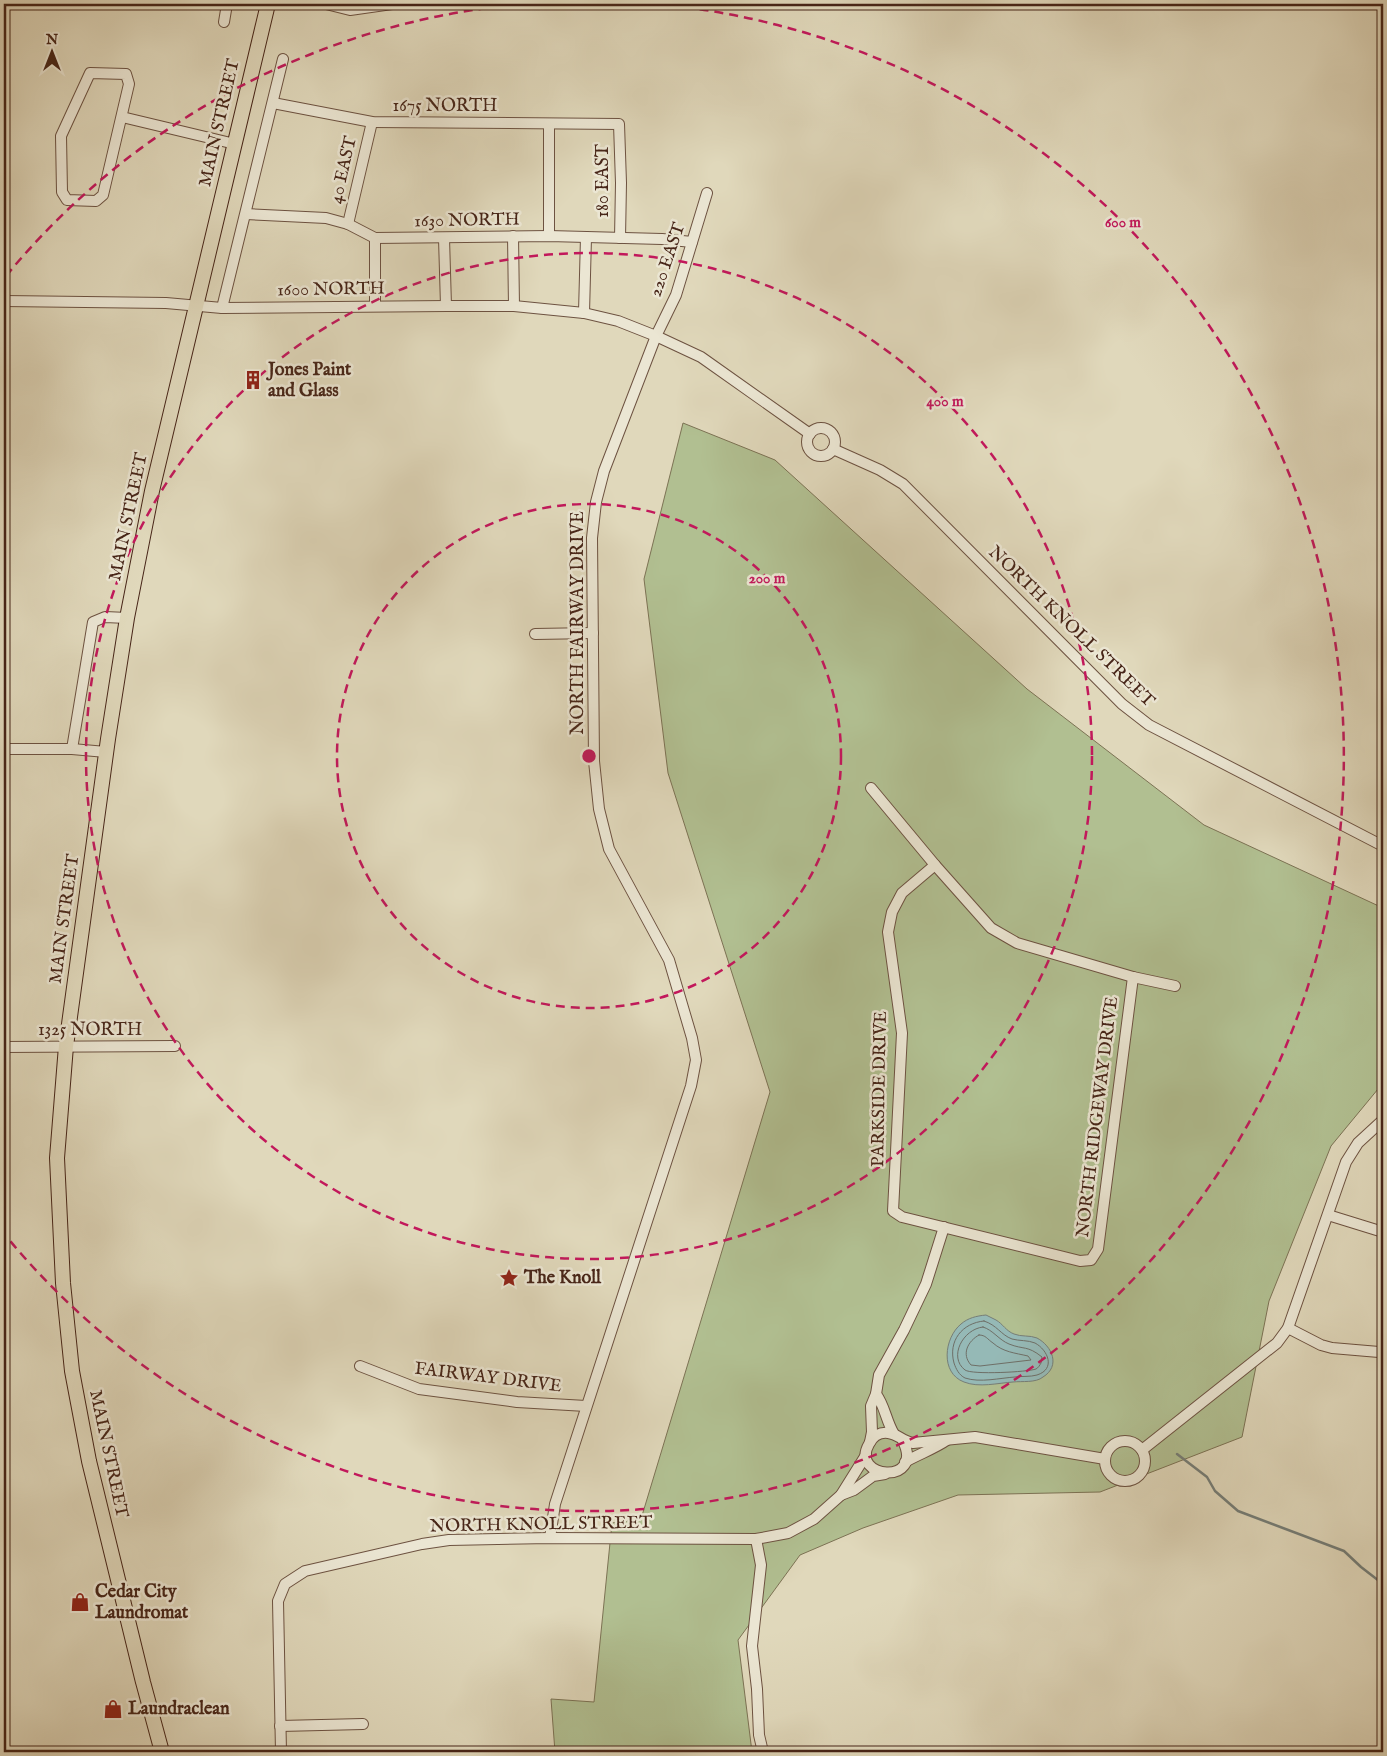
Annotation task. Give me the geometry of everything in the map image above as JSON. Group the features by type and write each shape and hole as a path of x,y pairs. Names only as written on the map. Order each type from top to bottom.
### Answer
{"main road":[{"name":"MAIN STREET","path":"162,1752 90,1467 72,1371 63,1282 57,1158 66,1046 106,752 127,618 152,491 268,4"}],"street":[{"path":"224,22 227,4"},
{"path":"326,4 350,10 392,4"},
{"path":"222,308 283,59"},
{"path":"90,73 126,74 129,84 122,117 103,195 96,201 67,200 62,192 61,136 90,73"},
{"name":"1675 NORTH","path":"273,103 372,122 619,124"},
{"path":"122,117 235,144"},
{"name":"40 EAST","path":"348,224 372,122"},
{"path":"549,124 549,236"},
{"name":"180 EAST","path":"619,124 620,238"},
{"name":"220 EAST","path":"656,336 676,295 707,193"},
{"name":"1630 NORTH","path":"246,214 326,218 348,224 375,238 549,236 662,239 692,242"},
{"path":"513,236 514,306"},
{"path":"584,313 586,237"},
{"path":"375,238 375,306"},
{"path":"444,238 446,306"},
{"name":"1600 NORTH","path":"4,300 166,303 222,308 514,306 584,313 618,321 656,336"},
{"path":"656,336 701,357 810,434 818,429 827,430 834,436 835,445 833,449"},
{"name":"NORTH FAIRWAY DRIVE","path":"550,1538 555,1504 691,1086 696,1060 692,1038 669,960 609,849 598,809 594,761 592,538 596,502 604,471 656,336"},
{"name":"NORTH KNOLL STREET","path":"810,434 808,442 810,450 814,453 826,455 833,449 880,470 903,484 1122,704 1149,725 1383,846"},
{"path":"72,749 93,622 105,617 127,618"},
{"path":"535,634 592,633"},
{"path":"4,748 72,749 106,752"},
{"path":"871,788 935,866 991,928 1017,943 1133,977 1175,986"},
{"name":"PARKSIDE DRIVE","path":"935,866 902,893 892,912 888,932 902,1033 893,1212 902,1217 944,1227"},
{"name":"NORTH RIDGEWAY DRIVE","path":"944,1227 1080,1262 1091,1260 1098,1250 1133,977"},
{"name":"1325 NORTH","path":"4,1047 176,1046"},
{"path":"1142,1450 1277,1343 1288,1328 1346,1162 1358,1143 1383,1120"},
{"path":"1328,1215 1383,1232"},
{"name":"NORTH KNOLL STREET","path":"281,1752 278,1601 285,1584 305,1571 422,1544 450,1540 550,1538 756,1539 788,1533 814,1520 842,1495 866,1455 872,1432 872,1406 879,1375 904,1330 926,1284 944,1227"},
{"path":"1288,1328 1321,1345 1332,1348 1379,1352"},
{"name":"FAIRWAY DRIVE","path":"360,1366 419,1389 517,1402 586,1406"},
{"path":"876,1394 882,1403 886,1418 894,1434 903,1441 907,1449 905,1462"},
{"path":"870,1442 880,1434 894,1434"},
{"name":"NORTH KNOLL STREET","path":"903,1441 913,1443 975,1437 1105,1459"},
{"name":"NORTH KNOLL STREET","path":"842,1495 854,1490 873,1476 893,1473 900,1469 905,1462 947,1440"},
{"path":"1128,1441 1136,1444 1142,1450 1145,1464 1138,1477 1124,1481 1116,1479 1110,1474 1106,1467 1105,1459 1107,1451 1113,1445 1128,1441"},
{"path":"866,1455 872,1467 878,1472 885,1474"},
{"path":"756,1539 761,1565 752,1646 759,1735 763,1752"},
{"path":"280,1726 363,1724"}],"green space":[{"path":"683,423 775,460 1027,689 1204,825 1383,908 1383,1083 1331,1146 1269,1301 1242,1437 1100,1492 958,1495 863,1528 800,1555 738,1640 752,1752 555,1752 551,1699 594,1702 612,1523 641,1519 770,1092 668,773 644,579"}],"water":[{"path":"986,1315 1011,1333 1037,1338 1047,1346 1053,1362 1049,1372 1040,1379 1033,1381 989,1385 970,1384 956,1377 948,1363 948,1346 951,1338 955,1330 964,1322"}],"waterway":[{"path":"1177,1454 1207,1477 1215,1491 1238,1511 1344,1551 1383,1584"}],"place":[{"name":"Jones Paint and Glass","path":"253,380"},
{"name":"The Knoll","path":"509,1278"},
{"name":"Cedar City Laundromat","path":"80,1602"},
{"name":"Laundraclean","path":"113,1709"}]}
